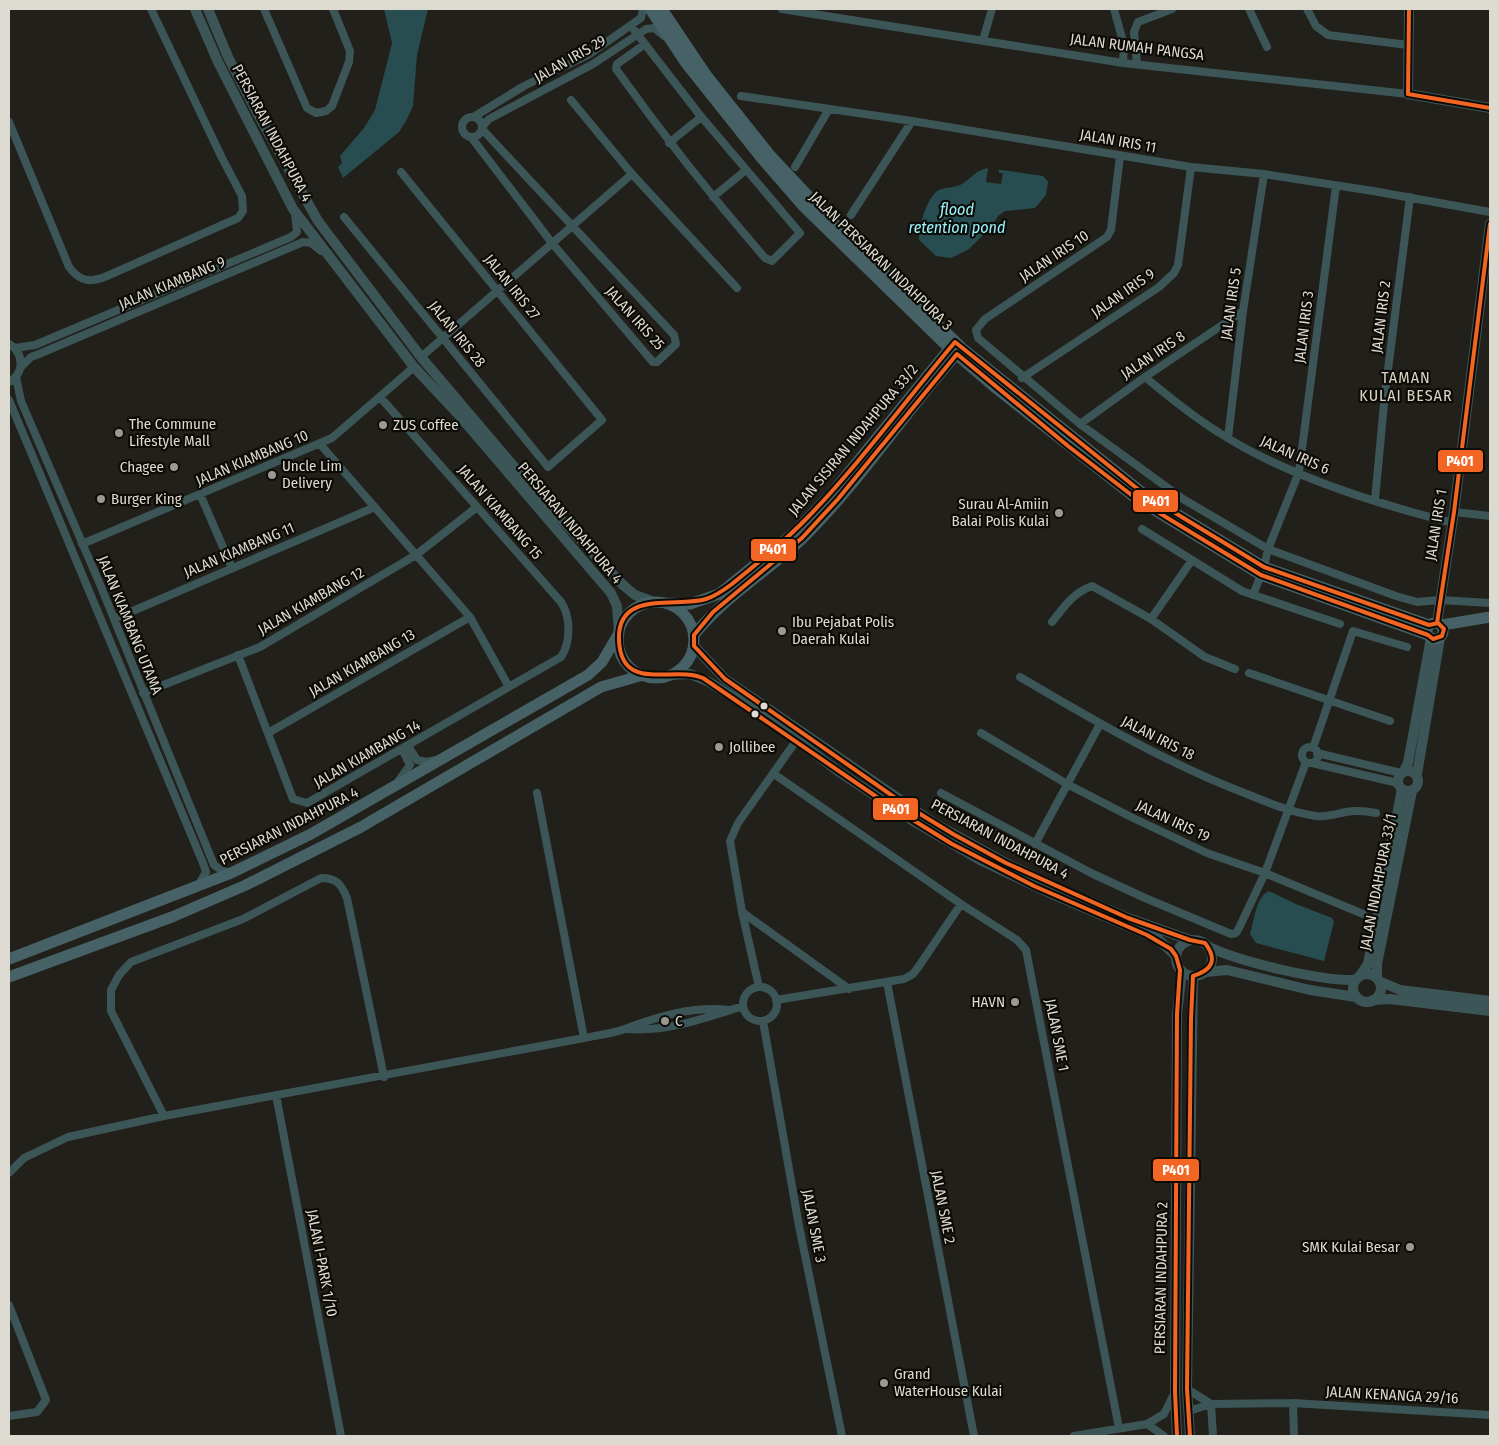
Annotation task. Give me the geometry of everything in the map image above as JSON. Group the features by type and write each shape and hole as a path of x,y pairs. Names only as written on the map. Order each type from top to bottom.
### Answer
{"main road":[{"name":"JALAN PERSIARAN INDAHPURA 3","path":"650,9 670,40 745,138 803,206 956,348 1054,435 1138,500 1262,571 1389,617 1436,631"},
{"name":"JALAN PERSIARAN INDAHPURA 3","path":"662,9 707,76 775,160 956,348"},
{"name":"JALAN SISIRAN INDAHPURA 33/2","path":"659,602 690,604 718,594 795,532 832,493 956,348"},
{"name":"JALAN SISIRAN INDAHPURA 33/2","path":"694,641 713,612 802,538 886,443 956,348"},
{"path":"9,978 163,920 246,885 361,827 601,687 643,675 662,677 671,675 682,668 690,658 694,641 691,624 684,614 659,602 642,604 631,611 623,621 619,633 619,646 624,658 632,668 643,675"},
{"path":"1436,631 1490,617"},
{"path":"1436,631 1490,625"},
{"name":"PERSIARAN INDAHPURA 4","path":"9,959 196,888 311,834 588,675 602,662 619,633"}],"street":[{"path":"9,122 70,267 75,275 83,280 98,280 238,218 243,212 242,196 151,9"},
{"name":"PERSIARAN INDAHPURA 4","path":"195,9 218,62 294,209 414,367 458,414 611,593 617,606 619,633"},
{"name":"PERSIARAN INDAHPURA 4","path":"208,9 228,57 302,196 318,221 421,357 532,489 623,585 635,595 659,602"},
{"path":"264,9 307,108 310,112 319,113 332,106 349,60 349,49 333,9"},
{"name":"JALAN IRIS 29","path":"475,116 524,86 588,55 641,18 642,9"},
{"name":"JALAN RUMAH PANGSA","path":"782,9 1123,63 1408,94 1490,108"},
{"path":"983,40 992,9"},
{"path":"1114,9 1124,45 1123,63"},
{"path":"1136,64 1134,32 1138,22 1172,9"},
{"path":"1250,9 1267,47"},
{"path":"1307,9 1316,26 1328,35 1408,45"},
{"path":"1408,94 1409,9"},
{"path":"631,26 638,34 701,117 800,233 772,261 766,258 669,143 615,68 645,44"},
{"name":"JALAN IRIS 29","path":"482,128 489,119 593,64 650,27 670,40"},
{"name":"JALAN IRIS 11","path":"741,96 912,121 1191,167 1264,174 1410,197 1490,212"},
{"path":"571,100 632,174 737,288"},
{"path":"795,166 830,109"},
{"path":"475,116 481,122 482,128 479,135 471,137 464,134 462,124 468,117 475,116"},
{"path":"669,143 701,117"},
{"path":"851,215 912,121"},
{"name":"JALAN IRIS 25","path":"471,137 552,243 646,354 653,362 661,359 676,344 674,335 482,128"},
{"path":"494,166 507,156"},
{"name":"JALAN IRIS 10","path":"1022,378 978,338 976,330 985,319 1107,237 1111,230 1120,156"},
{"name":"JALAN IRIS 9","path":"1022,378 1159,287 1174,273 1178,265 1191,167"},
{"path":"713,197 746,170"},
{"name":"JALAN IRIS 27","path":"401,172 602,420 548,468"},
{"path":"421,357 632,174"},
{"name":"JALAN IRIS 5","path":"1228,438 1243,312 1264,174"},
{"name":"JALAN IRIS 3","path":"1252,595 1262,571 1268,549 1300,472 1336,186"},
{"name":"JALAN IRIS 2","path":"1375,500 1385,393 1410,197"},
{"name":"JALAN KIAMBANG 9","path":"12,346 34,345 292,237 297,232 298,223 294,209"},
{"name":"JALAN IRIS 28","path":"344,218 548,468"},
{"name":"JALAN IRIS 1","path":"1436,631 1439,600 1454,512 1490,224"},
{"name":"JALAN KIAMBANG 9","path":"21,367 30,357 303,242 311,242 333,260"},
{"name":"JALAN IRIS 8","path":"1080,424 1145,377 1243,312"},
{"path":"12,346 19,353 21,367 12,380"},
{"name":"JALAN KIAMBANG 10","path":"82,544 320,444 350,424 414,367"},
{"name":"JALAN IRIS 6","path":"1145,377 1188,412 1228,438 1265,458 1336,488 1408,512 1452,523"},
{"path":"1022,378 1080,424 1183,499 1268,549 1417,602 1439,600 1490,603"},
{"name":"JALAN KIAMBANG UTAMA","path":"12,380 114,619 214,865 221,870 231,873"},
{"name":"JALAN KIAMBANG 15","path":"380,398 566,610 569,618 564,651 561,657"},
{"name":"JALAN KIAMBANG UTAMA","path":"9,400 203,863 206,872 196,888"},
{"path":"320,444 470,617 509,687"},
{"path":"200,494 232,568"},
{"name":"JALAN KIAMBANG 11","path":"114,619 375,507"},
{"name":"JALAN KIAMBANG 12","path":"144,692 260,647 416,555 477,507"},
{"path":"1454,512 1490,516"},
{"path":"1142,529 1223,581 1252,595 1340,624"},
{"path":"1151,619 1192,560"},
{"path":"1052,622 1070,599 1080,590 1092,586 1151,619 1205,657 1236,669"},
{"path":"1389,617 1396,596"},
{"name":"JALAN KIAMBANG 13","path":"268,733 470,617"},
{"path":"942,793 1034,844 1145,898 1231,934 1236,933 1265,873 1309,763 1316,760 1315,751 1329,699 1353,631 1407,647"},
{"path":"1403,781 1350,761 1308,748 1302,753 1302,758 1309,763 1418,784 1417,774 1436,631"},
{"name":"JALAN INDAHPURA 33/1","path":"1358,977 1368,964 1403,781 1436,631"},
{"name":"PERSIARAN INDAHPURA 4","path":"694,641 724,679 934,823 1006,863 1056,887 1128,918 1190,940"},
{"name":"JALAN KIAMBANG 14","path":"238,655 294,799 306,803 561,657"},
{"path":"1249,673 1390,721"},
{"name":"PERSIARAN INDAHPURA 4","path":"671,675 690,674 709,682 763,715 796,741 902,814 967,852 1054,895 1158,939 1176,956"},
{"name":"JALAN IRIS 18","path":"1020,677 1100,724 1222,784 1289,810 1329,817 1359,810 1376,813"},
{"path":"1034,844 1100,724"},
{"name":"JALAN IRIS 19","path":"981,733 1067,784 1207,853 1265,873 1363,914"},
{"path":"759,987 742,912 730,841 738,822 796,741"},
{"path":"405,748 420,761 445,758"},
{"path":"388,791 409,768 405,748"},
{"path":"1403,781 1411,771 1417,774"},
{"name":"JALAN SME 1","path":"774,774 961,904 1017,940 1026,950 1031,963 1119,1428"},
{"name":"JALAN INDAHPURA 33/1","path":"1378,980 1377,964 1403,781"},
{"path":"537,793 584,1038"},
{"path":"164,1116 112,1010 111,990 119,975 131,962 243,919 321,878 333,878 342,886 347,898 384,1077"},
{"path":"776,1000 904,979 913,974 961,904"},
{"path":"742,912 849,989"},
{"path":"1490,1001 1400,990 1369,974 1358,977 1328,979 1223,954 1200,941 1190,940 1180,946 1176,956 1182,971 1193,976 1206,972 1227,970 1310,990 1356,997 1366,1002 1390,999 1490,1011"},
{"path":"1206,972 1212,960 1209,947"},
{"name":"PERSIARAN INDAHPURA 2","path":"1177,1436 1175,1392 1177,1014 1182,971"},
{"name":"PERSIARAN INDAHPURA 2","path":"1190,1436 1188,1389 1193,976"},
{"path":"1356,997 1352,987 1358,977"},
{"path":"1373,1000 1380,993 1378,980"},
{"name":"JALAN SME 2","path":"887,982 974,1436"},
{"path":"759,987 773,993 776,1000 774,1014 763,1021 750,1018 744,1006 747,994 759,987"},
{"path":"625,1029 666,1028 710,1018 744,1006"},
{"path":"9,1173 24,1158 68,1137 164,1116 384,1077 584,1038 625,1029 650,1019 700,1008 729,1010"},
{"name":"JALAN SME 3","path":"763,1021 799,1226 842,1436"},
{"name":"JALAN I-PARK 1/10","path":"276,1095 341,1436"},
{"path":"9,1305 46,1400 37,1412 9,1416"},
{"path":"1188,1389 1211,1404 1213,1436"},
{"path":"1074,1436 1147,1424 1164,1414 1175,1392"},
{"name":"JALAN KENANGA 29/16","path":"1189,1411 1211,1404 1293,1404 1490,1415"},
{"path":"1293,1404 1294,1436"},
{"path":"1147,1424 1164,1436"}],"water":[{"path":"384,9 428,9 417,55 413,106 399,132 343,178 338,167 342,163 340,156 364,128 375,110 392,43"},
{"name":"flood retention pond","path":"988,168 1043,176 1048,182 1046,195 1035,208 1005,211 998,216 992,226 969,249 951,258 936,256 919,240 922,220 927,205 939,190 959,185 977,172"},
{"path":"1269,891 1332,918 1334,922 1324,961 1256,943 1250,934 1254,916 1261,898"}],"pier":[{"path":"993,166 999,169 999,173 1003,173 1001,184 986,182 988,168 993,168"}],"transit line":[{"name":"P401","path":"1408,94 1409,9"},
{"name":"P401","path":"1408,94 1490,108"},
{"name":"P401","path":"1437,623 1454,512 1490,224"},
{"name":"P401","path":"1177,1436 1175,1392 1177,1014 1180,970 1176,956 1171,949 1147,935 1034,886 952,844 887,804 703,678 691,675 639,672 629,667 622,657 619,640 621,624 628,613 638,607 651,604 710,598 717,595 752,568 791,534 828,495 865,453 955,342 1144,494 1264,567 1429,625 1438,623 1444,629 1442,636 1433,639 1428,635 1261,575 1138,500 1068,446 957,354 838,499 802,538 713,612 694,635 694,646 725,679 907,806 1006,863 1128,918 1190,940 1205,943 1209,949 1212,959 1211,964 1205,971 1193,976 1191,1019 1187,1389 1190,1436"}],"place":[{"name":"ZUS Coffee","path":"383,425"},
{"name":"The Commune Lifestyle Mall","path":"119,433"},
{"name":"Chagee","path":"174,467"},
{"name":"Uncle Lim Delivery","path":"272,475"},
{"name":"Burger King","path":"101,499"},
{"name":"Surau Al-Amiin Balai Polis Kulai","path":"1059,513"},
{"name":"Ibu Pejabat Polis Daerah Kulai","path":"782,631"},
{"name":"Jollibee","path":"719,747"},
{"name":"HAVN","path":"1015,1002"},
{"name":"C","path":"665,1021"},
{"name":"SMK Kulai Besar","path":"1410,1247"},
{"name":"Grand WaterHouse Kulai","path":"884,1383"}],"district":[{"name":"TAMAN KULAI BESAR","path":"1406,386"}]}
